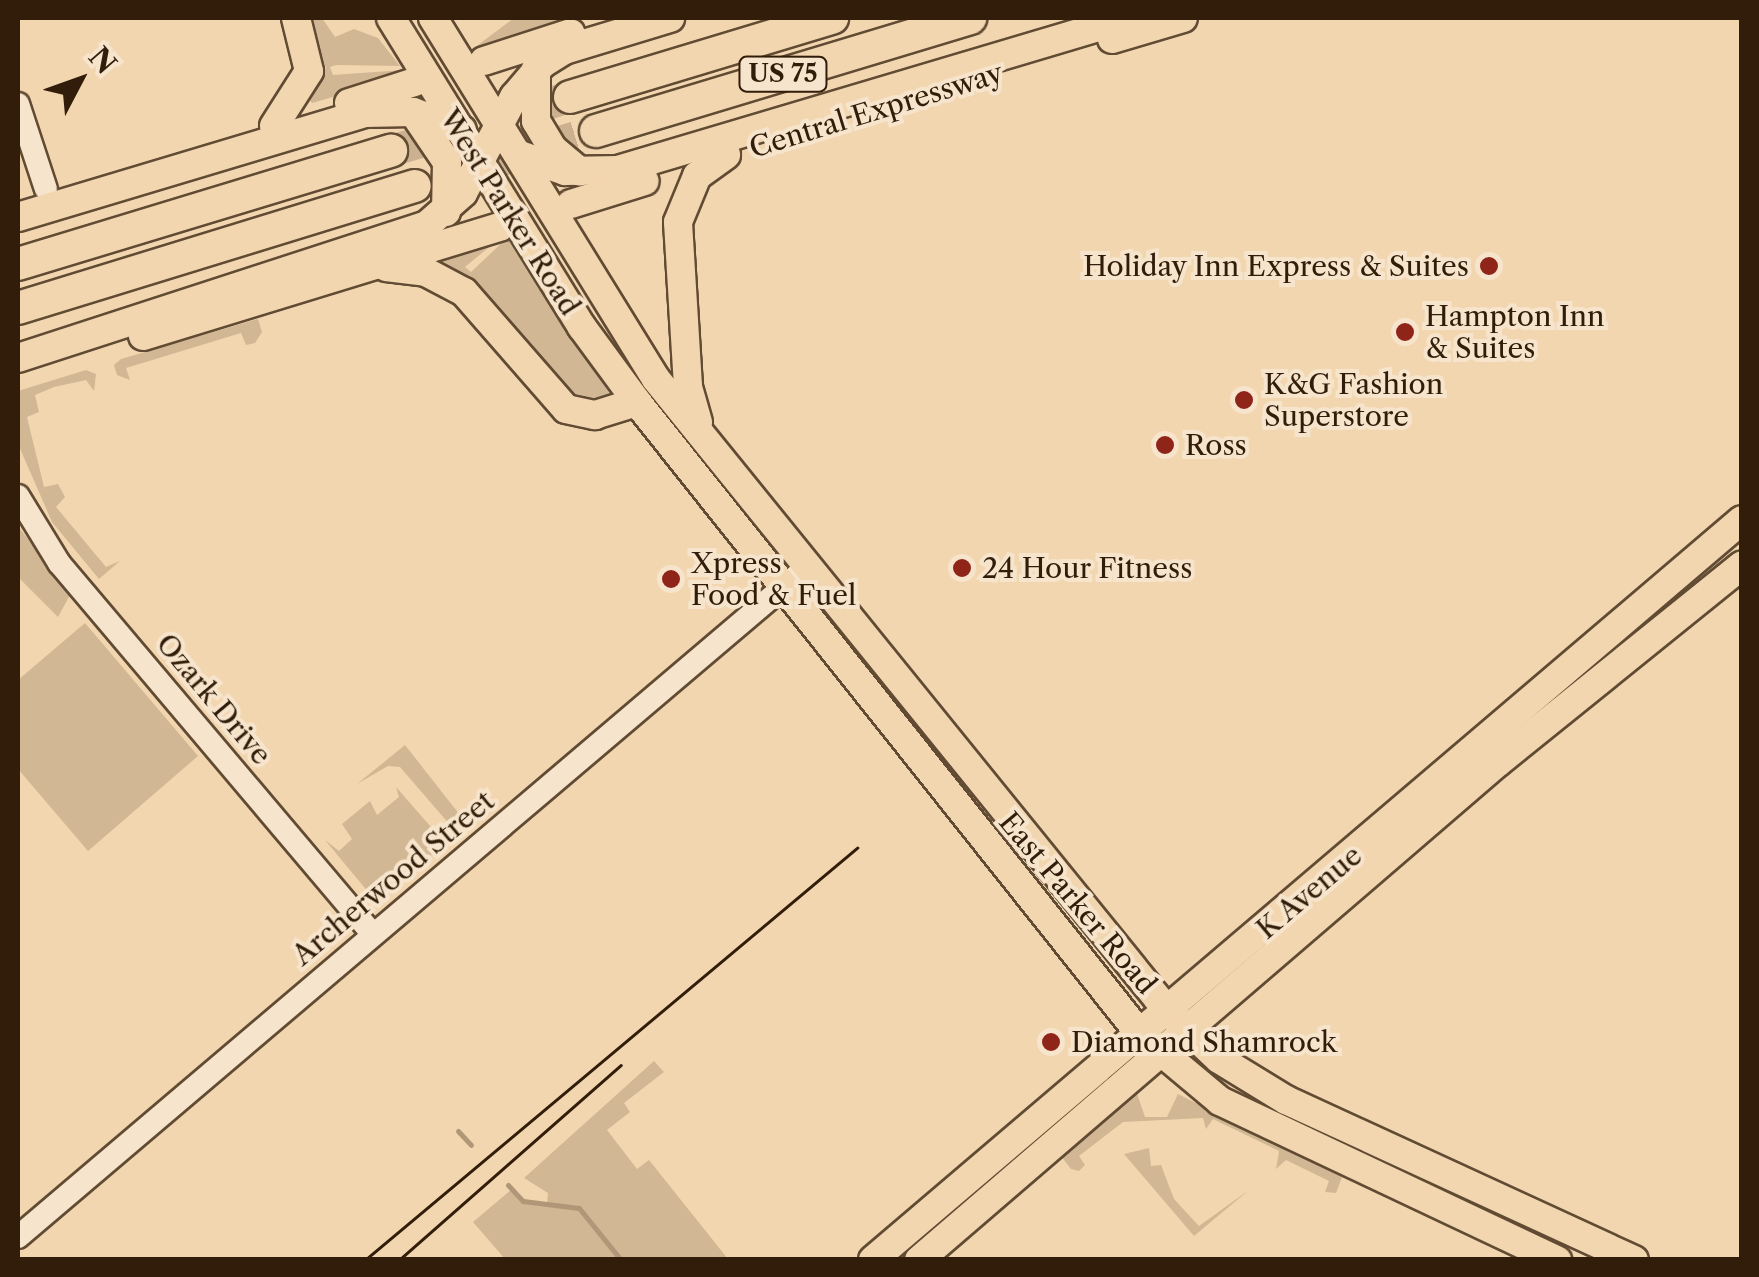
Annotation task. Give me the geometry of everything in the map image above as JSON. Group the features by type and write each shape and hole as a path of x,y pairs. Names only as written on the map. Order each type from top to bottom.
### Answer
{"highway":[{"name":"US 75","path":"570,97 832,18"},
{"name":"US 75","path":"596,131 970,18"},
{"path":"18,264 391,151"},
{"path":"18,308 415,186"}],"main road":[{"path":"274,126 309,71 296,18"},
{"name":"West Parker Road","path":"391,18 457,127 521,156 656,380"},
{"name":"West Parker Road","path":"434,18 490,143 637,402"},
{"path":"484,61 620,18"},
{"path":"18,358 418,229 446,212 536,69 564,50 670,18"},
{"path":"521,156 581,173 618,170 1130,18"},
{"name":"Central Expressway","path":"570,204 1182,18"},
{"path":"536,69 531,98 536,121 553,149 581,173"},
{"path":"18,198 415,82"},
{"path":"18,217 354,116 413,112 457,127"},
{"path":"413,112 447,162 446,212"},
{"path":"706,442 688,386 678,222 697,176 726,155"},
{"path":"18,375 500,226"},
{"path":"369,266 426,272 464,292 566,409 595,415 637,402"},
{"name":"East Parker Road","path":"656,380 928,720 1176,1019 1254,1083 1634,1260"},
{"name":"East Parker Road","path":"637,402 901,739 1149,1042 1220,1101 1547,1255"},
{"name":"K Avenue","path":"873,1260 1149,1042 1488,753 1742,520"},
{"path":"1708,548 1736,570"},
{"name":"K Avenue","path":"1488,753 1736,570"},
{"path":"901,739 928,720"},
{"name":"K Avenue","path":"919,1260 1149,1042"},
{"path":"1362,1167 1376,1139"},
{"path":"1547,1255 1550,1220"}],"street":[{"path":"18,104 46,189"},
{"name":"Ozark Drive","path":"18,496 59,562 373,934"},
{"name":"Archerwood Street","path":"18,1236 808,566"}],"shaded area":[{"path":"302,18 322,18 335,37 354,29 378,38 400,66 336,65 330,67 333,75 403,70 406,76 312,103 306,95 326,68"},
{"path":"514,18 572,18 572,23 478,54 474,48"},
{"path":"505,234 465,267 471,272 507,238 611,396 581,406 431,266 432,253"},
{"path":"258,319 262,332 255,343 246,345 241,333 126,368 130,380 117,375 114,365 121,359"},
{"path":"86,370 96,374 94,391 86,380 54,387 35,395 39,412 27,417 44,487 58,484 65,497 56,507 106,567 120,561 99,579 52,522 18,444 18,391"},
{"path":"18,526 70,595 58,617 18,577"},
{"path":"85,623 198,756 88,851 18,769 18,680"},
{"path":"405,745 467,824 457,833 400,767 388,766 357,784"},
{"path":"396,787 445,843 387,893 369,893 325,840 339,851 352,839 342,824 370,801 377,815 399,797"},
{"path":"654,1061 664,1072 624,1103 630,1112 607,1130 637,1169 649,1160 728,1259 505,1259 473,1222 512,1189 523,1201 547,1204 548,1193 524,1178"},
{"path":"1136,1091 1145,1117 1167,1117 1178,1094 1342,1177 1336,1193 1325,1192 1329,1181 1286,1160 1276,1169 1279,1151 1213,1119 1206,1129 1203,1118 1123,1122 1079,1156 1085,1165 1079,1171 1071,1169 1061,1156"},
{"path":"1149,1148 1151,1166 1161,1165 1174,1199 1199,1226 1249,1190 1194,1236 1124,1154"}],"waterway":[{"path":"458,1131 471,1145"},
{"path":"508,1185 523,1201 579,1208 621,1260"}],"tunnel":[{"path":"391,151 570,97"},
{"path":"453,175 596,131"}],"tram line":[{"path":"365,1260 857,848"},
{"path":"399,1260 621,1065"}],"place":[{"name":"Holiday Inn Express & Suites","path":"1489,266"},
{"name":"Hampton Inn & Suites","path":"1405,332"},
{"name":"K&G Fashion Superstore","path":"1244,400"},
{"name":"Ross","path":"1165,445"},
{"name":"24 Hour Fitness","path":"962,568"},
{"name":"Xpress Food & Fuel","path":"671,579"},
{"name":"Diamond Shamrock","path":"1051,1042"}]}
